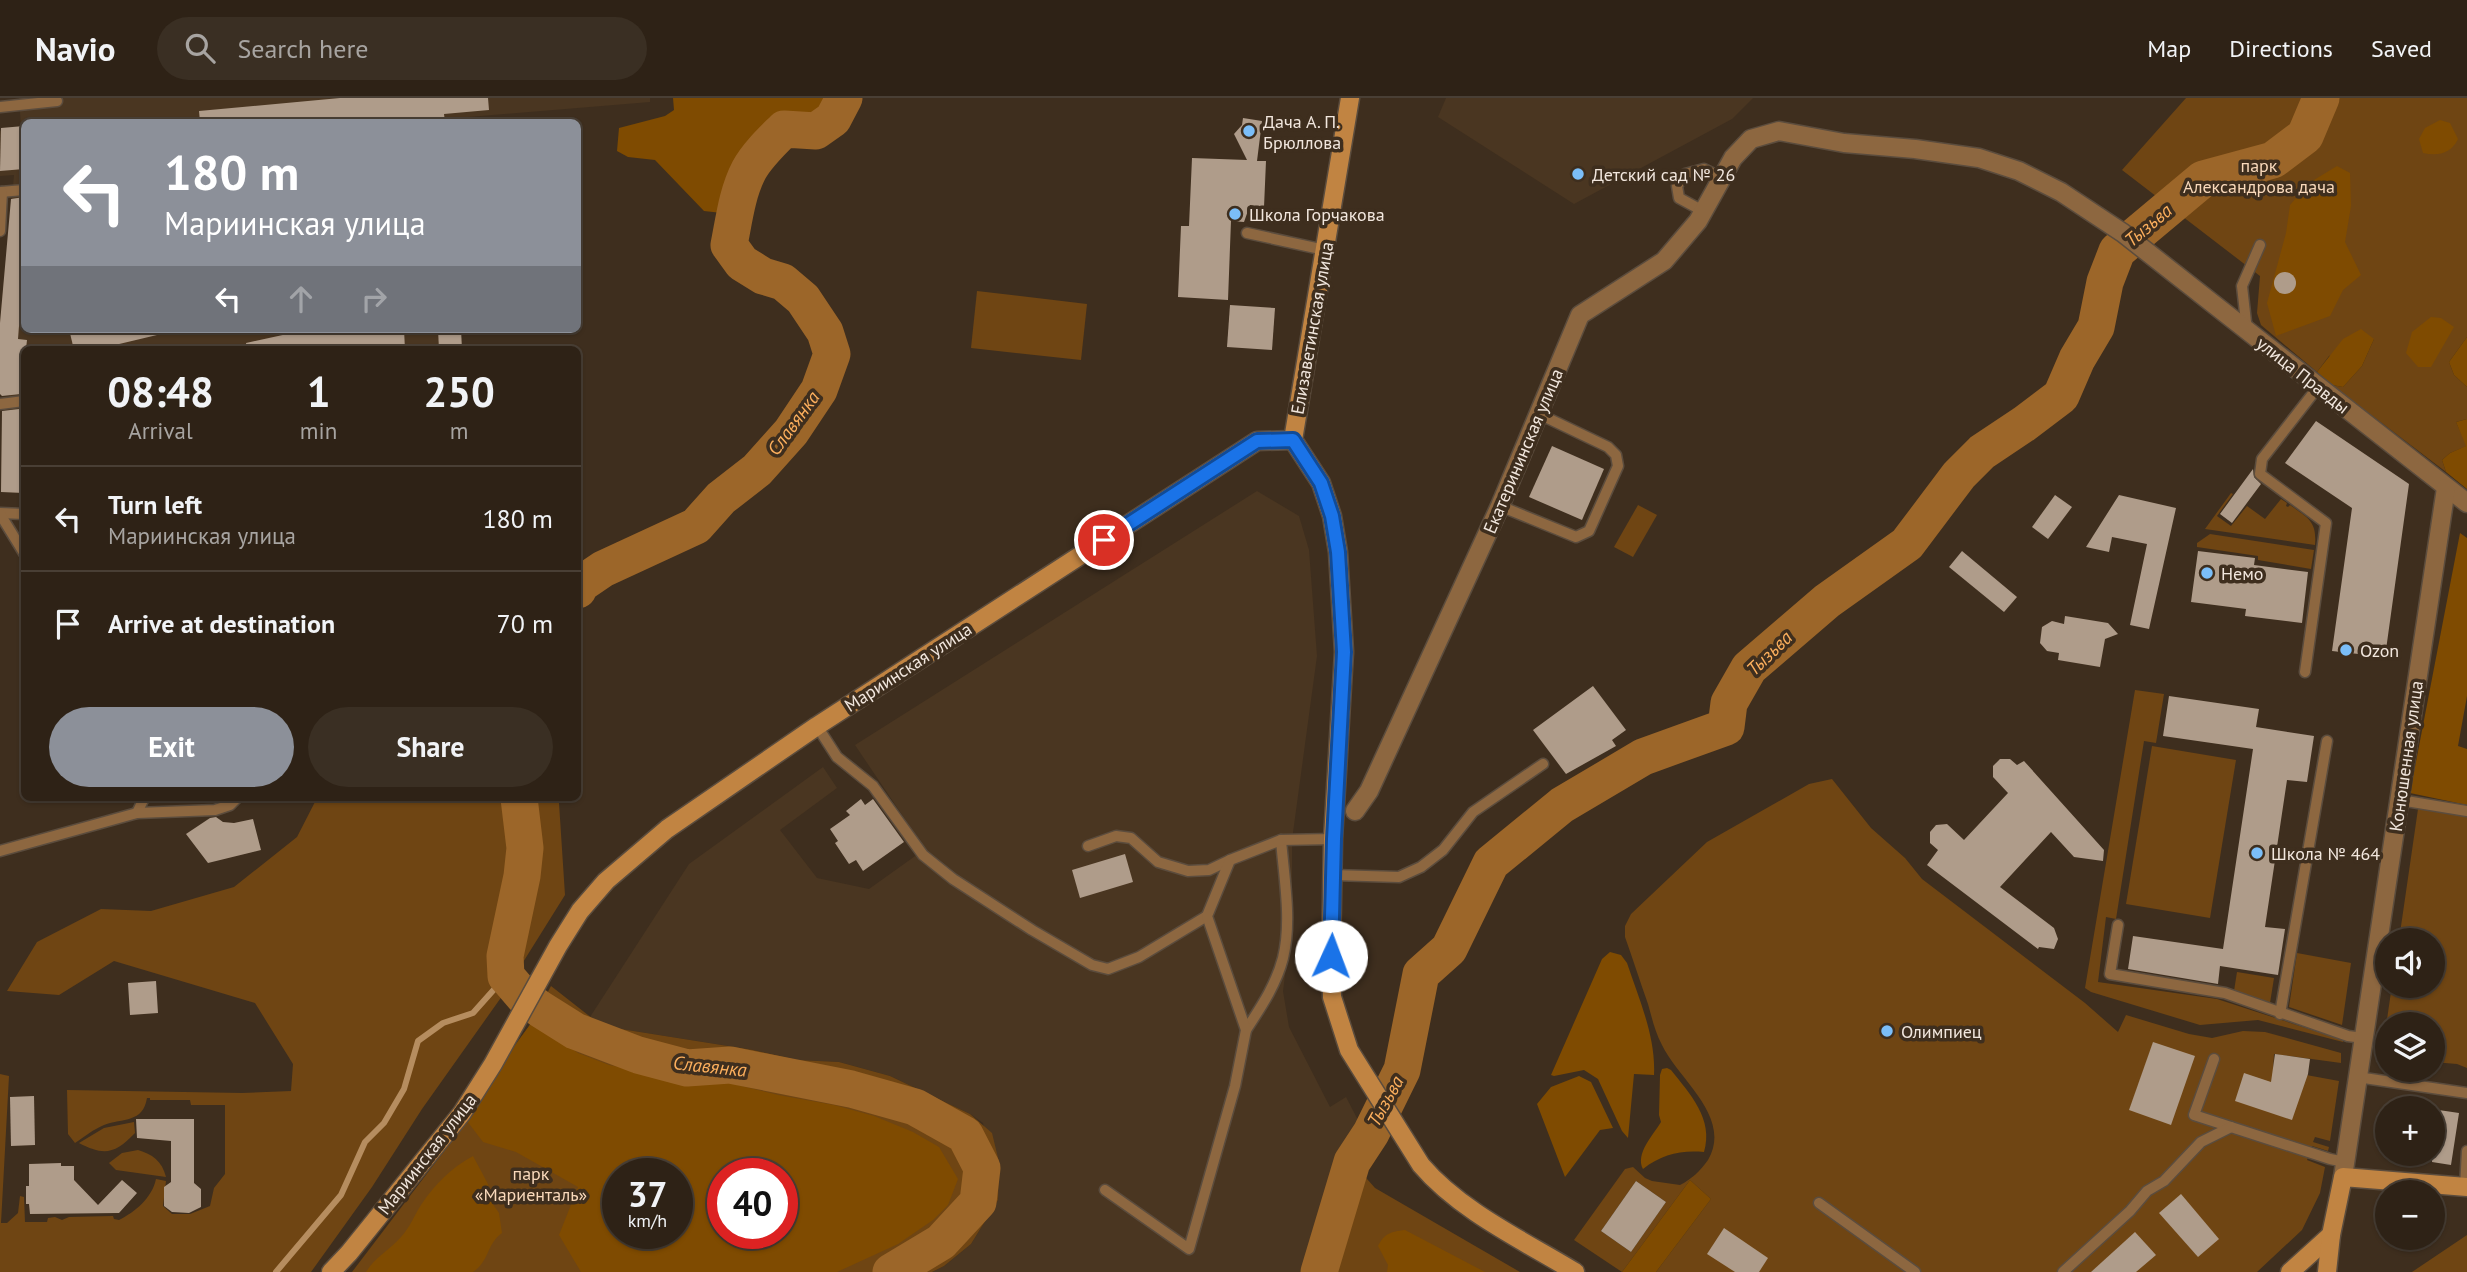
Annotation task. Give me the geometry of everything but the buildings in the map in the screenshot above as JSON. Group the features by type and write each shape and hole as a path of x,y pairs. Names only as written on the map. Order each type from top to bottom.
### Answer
{"street":[{"name":"Елизаветинская улица","path":"1350,98 1293,440 1321,483 1332,516 1338,552 1344,652 1334,839 1332,997 1349,1050 1421,1165 1434,1180 1463,1203 1575,1272"},
{"name":"Екатерининская улица","path":"1355,811 1369,791 1500,506 1580,315 1664,261 1698,221 1733,158 1751,139 1779,131 1844,143 1979,158 2019,171 2061,192 2123,233"},
{"name":"улица Правды","path":"2123,233 2467,503"},
{"name":"Мариинская улица","path":"331,1272 462,1113 493,1064 558,946 592,895 630,859 667,829 817,726 1257,441 1293,440"},
{"name":"Конюшенная улица","path":"2327,1272 2446,488"},
{"path":"2344,1169 2466,1187"},
{"path":"2290,1272 2331,1236"}],"lane":[{"path":"0,107 57,102"},
{"path":"1703,211 1679,198 1676,186 1685,174 1704,169 1722,178"},
{"path":"0,231 1,192 21,190"},
{"path":"1247,233 1325,250"},
{"path":"2247,332 2242,286 2260,245"},
{"path":"2305,672 2326,523 2260,474 2262,459 2318,387"},
{"path":"0,404 21,401"},
{"path":"1500,506 1576,537 1589,531 1609,488 1618,466 1616,455 1608,447 1539,414"},
{"path":"0,513 21,513"},
{"path":"0,513 21,547"},
{"path":"817,726 837,757 873,786 923,855 998,908 1091,965 1108,969 1139,957 1207,916 1230,860"},
{"path":"2280,1014 2328,741"},
{"path":"1333,875 1399,877 1421,867 1443,850 1473,812 1543,764"},
{"path":"2400,800 2467,811"},
{"path":"137,813 143,801"},
{"path":"0,851 137,813 215,810 234,801"},
{"path":"1087,846 1116,836 1132,838 1158,862 1188,871 1209,870 1281,840 1334,839"},
{"path":"1105,1190 1189,1249 1235,1086 1246,1030 1266,999 1283,957 1287,921 1281,840"},
{"path":"1207,916 1246,1030"},
{"path":"2118,925 2109,974 2225,993 2280,1014 2348,1036 2363,1038"},
{"path":"2214,1059 2194,1115 2330,1159 2344,1169"},
{"path":"2357,1077 2467,1093"},
{"path":"2063,1272 2130,1211 2147,1191 2164,1181 2201,1142 2231,1127"},
{"path":"2466,1187 2467,1151"},
{"path":"1819,1203 1915,1272"}],"shaded area":[{"path":"19,98 650,98 650,102 445,119 21,119 21,126"},
{"path":"673,98 829,98 822,113 785,122 745,157 722,213 704,211 655,160 628,157 617,151 619,128 665,116 674,110"},
{"name":"Детский сад № 26","path":"1446,98 1753,98 1732,119 1574,204 1438,117"},
{"path":"2440,120 2450,123 2458,139 2452,148 2444,153 2423,153 2419,139 2425,128"},
{"path":"21,126 21,333 461,333 462,346 21,346 21,493 1,492 2,419 10,418 10,395 0,394 0,323 14,175 0,176 0,131"},
{"path":"2337,166 2350,173 2351,206 2345,242 2361,275 2343,290 2330,316 2276,336 2267,303 2286,233 2290,205 2309,183"},
{"path":"2431,317 2441,318 2454,327 2431,367 2418,367 2406,353 2412,332"},
{"path":"2361,329 2374,339 2362,366 2343,387 2332,385 2317,372 2343,339"},
{"path":"2467,337 2467,387 2454,375 2449,362"},
{"path":"2467,419 2467,489 2446,472 2442,460 2466,446 2456,422"},
{"path":"1257,491 1299,516 1309,550 1317,656 1292,840 1292,921 1283,991 1289,1027 1330,1107 1346,1097 1360,1124 1338,1178 1330,1225 1312,1272 932,1272 944,1266 971,1244 998,1200 983,1123 970,1114 890,1076 839,1062 797,1060 753,1050 602,1026 590,1017 689,864 823,767 837,788 780,830 817,878 869,889 925,849 855,745"},
{"path":"2460,533 2467,538 2467,696 2458,746 2467,749 2467,805 2410,793"},
{"path":"1610,952 1621,955 1627,963 1646,1018 1654,1061 1654,1075 1634,1074 1628,1138 1622,1131 1598,1079 1584,1070 1551,1075 1602,959"},
{"name":"парк «Мариенталь»","path":"532,1022 578,1053 609,1065 644,1072 701,1076 874,1116 913,1132 939,1147 958,1179 948,1205 933,1220 898,1244 837,1272 581,1272 559,1235 578,1187 516,1152 483,1142 467,1121 497,1070"},
{"path":"1667,1068 1692,1098 1703,1118 1706,1129 1704,1152 1672,1154 1643,1169 1643,1151 1661,1122 1660,1075 1662,1069"},
{"path":"1579,1076 1591,1082 1613,1128 1600,1130 1565,1177 1537,1104 1551,1087"},
{"path":"473,1156 488,1184 490,1200 499,1213 502,1233 493,1242 478,1268 473,1272 366,1272 397,1242 438,1183"},
{"path":"1690,1180 1711,1199 1656,1272 1622,1272"},
{"path":"1405,1230 1485,1272 1387,1272 1388,1265 1378,1246 1389,1234"}],"green space":[{"name":"парк Александрова дача","path":"2186,98 2467,98 2467,337 2449,362 2454,375 2467,387 2467,419 2456,422 2467,446 2450,453 2442,460 2446,472 2332,385 2343,387 2362,366 2374,339 2329,356 2317,372 2261,325 2257,313 2260,276 2122,170"},
{"path":"977,291 1087,304 1081,360 971,348"},
{"path":"2231,493 2233,494 2217,516 2231,526 2247,506 2265,519 2281,499 2287,503 2286,506 2290,505 2302,513 2313,525 2315,545 2205,529"},
{"path":"1638,505 1657,515 1633,557 1614,547"},
{"path":"2210,534 2314,550 2311,569 2258,560 2258,556 2197,547 2197,543"},
{"path":"2135,690 2164,694 2156,743 2144,741 2116,919 2106,917 2098,982 2217,999 2343,1042 2258,1020 2200,1025 2085,988"},
{"path":"2152,746 2236,760 2210,918 2126,904"},
{"name":"Олимпиец","path":"1832,779 1871,828 1905,858 1922,879 2085,1003 2118,1032 2126,1015 2189,1034 2212,1038 2243,1031 2265,1032 2341,1053 2341,1063 2274,1054 2273,1069 2339,1081 2330,1141 2315,1137 2313,1142 2329,1147 2328,1151 2312,1146 2307,1160 2325,1167 2320,1193 2302,1230 2257,1272 1656,1272 1711,1199 1690,1180 1622,1272 1574,1240 1625,1169 1633,1167 1652,1181 1680,1185 1702,1168 1714,1144 1714,1129 1709,1114 1670,1058 1656,1030 1625,937 1625,926 1631,914 1707,842 1809,784","holes":["1636,1181 1666,1202 1631,1252 1601,1231"]},
{"path":"315,801 557,801 565,895 500,999 311,1272 0,1272 0,1074 9,1076 1,1223 7,1223 18,1213 20,1196 24,1197 25,1222 47,1222 48,1218 55,1217 62,1220 69,1217 113,1216 119,1220 142,1204 156,1179 166,1181 163,1206 172,1214 190,1214 210,1206 214,1188 225,1174 225,1105 191,1105 190,1100 147,1098 145,1106 137,1116 104,1125 75,1143 68,1134 67,1090 242,1093 291,1091 293,1064 255,1003 114,961 59,995 7,991 37,942 101,909 151,911 234,887 297,837"},
{"path":"2418,809 2467,815 2467,1068 2445,1063 2445,1012 2388,1012 2390,998 2445,998 2445,928 2401,928"},
{"path":"2297,953 2351,963 2342,1025 2289,1007"},
{"path":"2237,972 2274,978 2270,1003 2234,991"},
{"name":"парк «Мариенталь»","path":"551,986 602,1026 753,1050 797,1060 839,1062 890,1076 970,1114 992,1133 999,1162 998,1200 971,1244 944,1266 932,1272 352,1272 467,1121 497,1070 532,1022"},
{"path":"134,1122 135,1133 115,1149 95,1150 79,1143 104,1128"},
{"path":"138,1150 156,1159 166,1177 116,1170 109,1163 122,1153"},
{"path":"1352,1162 1375,1188 1520,1272 1319,1272"},
{"path":"2467,1235 2467,1272 2412,1272 2445,1250"}],"waterway":[{"name":"Славянка","path":"581,584 603,569 696,526 721,498 757,470 791,432 819,390 832,354 825,332 803,299 783,282 763,276 742,263 729,245 736,207 749,170 756,159 784,129 816,131 833,119 844,98"},
{"name":"Тызьва","path":"1319,1272 1352,1162 1371,1133 1402,1070 1421,974 1449,949 1491,863 1562,805 1643,757 1726,727 1729,703 1749,668 1827,601 1907,544 1959,475 1982,452 2061,396 2077,359 2096,327 2105,282 2117,251 2203,179 2273,160 2305,136 2321,98"},
{"name":"Славянка","path":"519,801 525,848 522,876 505,956 506,976 524,997 540,1009 575,1031 638,1055 687,1068 730,1065 851,1089 915,1107 965,1135 982,1168 978,1202 941,1242 891,1272"},
{"path":"276,1272 341,1195 365,1142 384,1123 404,1089 418,1041 443,1023 473,1013 506,976"}],"place":[{"name":"Дача А. П. Брюллова","path":"1249,131"},
{"name":"Детский сад № 26","path":"1578,174"},
{"name":"Школа Горчакова","path":"1235,214"},
{"name":"Немо","path":"2207,573"},
{"name":"Ozon","path":"2346,650"},
{"name":"Школа № 464","path":"2257,853"},
{"name":"Олимпиец","path":"1887,1031"}],"route":[{"path":"1104,540 1257,441 1293,440 1304,453 1321,483 1332,516 1338,552 1344,652 1331,956"}]}
